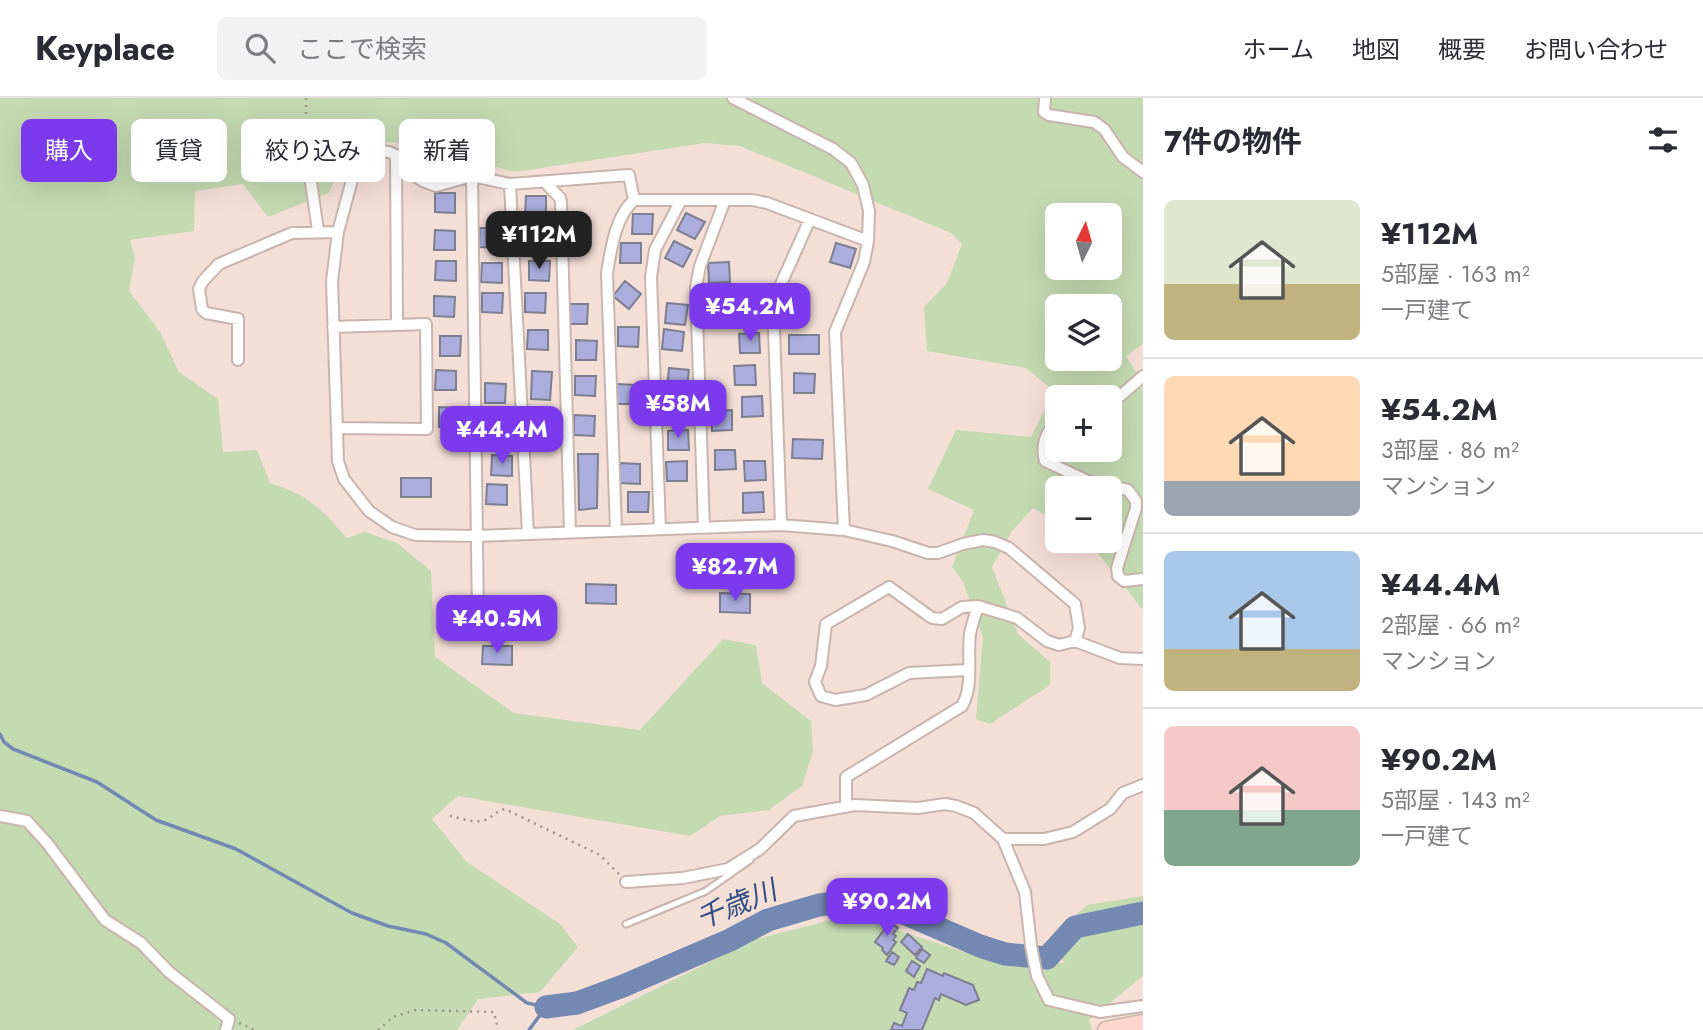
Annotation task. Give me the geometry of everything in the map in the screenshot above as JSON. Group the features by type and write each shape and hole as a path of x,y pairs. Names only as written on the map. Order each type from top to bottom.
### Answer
{"main road":[{"path":"1106,1030 1143,1023"}],"street":[{"path":"733,98 833,149 851,163 863,185 869,211 868,241 864,262 835,332 844,530"},
{"path":"1045,98 1044,112 1094,122 1104,129 1123,157 1143,172"},
{"path":"399,159 396,155 379,150 360,162 353,176 338,232 332,281 338,461 344,479 369,511 392,527 415,535 476,536 781,524 844,530 892,541 928,554 938,554 983,540 1009,548 1075,604 1079,628 1074,642"},
{"path":"396,155 397,325"},
{"path":"495,181 510,184 546,183 553,179 629,175 634,200"},
{"path":"311,182 318,231"},
{"path":"426,182 436,186 450,182"},
{"path":"472,182 478,618"},
{"path":"546,183 561,202 570,533"},
{"path":"510,184 527,534"},
{"path":"617,531 607,273 615,234 627,206 634,200 752,200 768,203 868,241"},
{"path":"660,529 651,276 654,250 681,200"},
{"path":"704,528 696,287 700,266 725,200"},
{"path":"781,524 773,302 810,219"},
{"path":"238,360 238,319 206,313 202,309 199,299 203,281 219,264 286,235 318,231 338,232"},
{"path":"333,327 426,324 428,429 337,428"},
{"path":"1122,394 1143,376"},
{"path":"1045,439 1045,461"},
{"path":"1047,462 1088,481 1128,490 1133,495 1136,508 1117,568 1118,576 1124,581 1143,579"},
{"path":"968,670 909,673 870,694 835,700 821,696 816,687 825,624 885,588 896,590 932,618 942,619 962,607 978,606 1017,618 1047,641 1059,645 1074,642 1120,658 1143,659"},
{"path":"846,806 846,777 962,706 967,698 970,633 978,606"},
{"path":"1003,839 1044,839 1073,832 1110,808 1123,793 1143,785"},
{"path":"626,882 683,878 728,869 752,853 794,816 846,806 957,806 974,813 1003,839 1026,892 1037,976 1049,1000 1100,1012 1143,1006"},
{"path":"0,816 27,821 106,920 141,943 227,1025"}],"lane":[{"path":"625,924 706,891 750,862 752,853"}],"path":[{"path":"306,98 306,119"},
{"path":"450,816 476,822 487,820 497,811 505,809 600,855 626,882"},
{"path":"378,1030 393,1017 416,1010 494,1012 498,1030"},
{"path":"227,1025 255,1030"}],"green space":[{"path":"0,98 1143,98 1143,344 1126,356 1143,383 1143,610 1098,553 1122,553 1122,476 1045,476 1045,515 1033,508 1012,531 992,567 1018,634 1050,662 1050,685 990,724 976,719 983,637 963,582 952,567 974,510 928,489 956,430 1031,437 1045,409 1045,462 1122,462 1122,385 1047,385 1026,368 927,351 924,307 947,283 962,244 951,233 740,146 705,143 515,172 495,167 495,119 399,119 399,143 385,142 385,119 241,119 241,182 334,182 329,193 268,217 243,184 195,191 194,231 130,240 135,258 129,291 160,332 179,372 218,399 223,452 257,450 270,483 305,498 347,538 365,532 397,543 431,571 435,657 514,713 640,730 723,639 756,645 762,683 811,721 813,751 802,786 769,810 720,816 690,836 458,796 432,819 466,861 560,924 578,947 540,992 478,999 457,1030 0,1030"},
{"path":"1143,896 1143,976 1089,1020 1092,1030 573,1030 756,939 852,915 979,957 1066,963 1042,946 1087,905"}],"building":[{"path":"435,193 455,193 455,213 435,212"},
{"path":"526,196 546,196 546,216 525,216"},
{"path":"686,213 705,222 695,239 677,230"},
{"path":"633,214 653,214 652,234 632,234"},
{"path":"480,228 500,228 500,248 479,247"},
{"path":"435,230 455,231 455,250 434,250"},
{"path":"523,235 543,236 543,255 522,255"},
{"path":"674,241 692,250 683,267 665,258"},
{"path":"621,243 641,243 641,263 620,263"},
{"path":"836,243 856,249 850,268 830,262"},
{"path":"436,261 456,261 456,281 435,280"},
{"path":"529,261 550,261 549,281 529,280"},
{"path":"729,262 730,282 709,283 708,263"},
{"path":"482,263 502,263 502,283 481,282"},
{"path":"625,281 641,294 629,309 613,296"},
{"path":"760,285 761,305 740,306 739,286"},
{"path":"729,289 730,309 709,309 709,290"},
{"path":"482,293 503,293 502,313 482,312"},
{"path":"525,293 546,293 545,313 525,312"},
{"path":"434,296 455,297 454,317 434,316"},
{"path":"667,303 688,305 685,325 665,323"},
{"path":"567,304 588,304 587,324 567,324"},
{"path":"618,327 639,327 638,347 618,346"},
{"path":"664,329 684,332 682,351 662,349"},
{"path":"528,330 548,330 548,350 527,349"},
{"path":"759,333 760,353 740,353 739,334"},
{"path":"789,335 819,335 819,354 789,354"},
{"path":"440,336 461,336 460,356 440,356"},
{"path":"576,340 597,341 596,360 576,360"},
{"path":"755,365 756,385 735,385 734,366"},
{"path":"669,368 689,370 687,389 667,387"},
{"path":"436,370 456,371 456,390 435,390"},
{"path":"532,371 552,372 550,400 531,399"},
{"path":"794,373 815,374 814,393 794,393"},
{"path":"575,376 596,376 595,396 575,395"},
{"path":"485,383 506,384 505,403 485,403"},
{"path":"616,384 637,385 636,404 616,404"},
{"path":"762,396 763,416 742,417 742,397"},
{"path":"439,407 460,408 459,427 439,427"},
{"path":"732,410 732,430 712,431 711,411"},
{"path":"530,415 551,416 551,435 530,435"},
{"path":"574,415 595,416 594,436 574,435"},
{"path":"486,430 507,430 506,450 486,449"},
{"path":"688,430 689,450 668,450 668,431"},
{"path":"793,439 823,440 822,459 792,458"},
{"path":"715,450 735,450 736,469 715,470"},
{"path":"578,454 598,454 597,508 579,510"},
{"path":"492,455 512,456 512,476 491,475"},
{"path":"687,461 687,481 667,481 666,462"},
{"path":"744,461 765,461 766,480 745,481"},
{"path":"620,463 640,464 640,484 619,483"},
{"path":"401,478 431,478 431,497 401,497"},
{"path":"487,484 507,485 507,505 486,504"},
{"path":"628,492 649,492 648,512 628,512"},
{"path":"763,492 764,512 743,513 743,493"},
{"path":"586,584 616,585 616,604 586,603"},
{"path":"720,593 750,594 750,613 720,612"},
{"path":"483,646 512,646 512,665 482,664"},
{"path":"890,922 898,928 893,934 896,936 893,940 896,942 887,955 875,942"},
{"path":"908,934 922,947 915,955 901,942"},
{"path":"922,949 930,955 924,963 916,958"},
{"path":"892,952 899,957 894,965 886,961"},
{"path":"912,961 920,966 914,977 906,971"},
{"path":"927,969 973,985 979,1000 966,1005 941,994 939,1000 935,998 922,1030 891,1030 894,1023 902,1026 907,1013 900,1010 909,988 914,990 917,982 921,983"}],"waterway":[{"path":"0,734 4,742 13,749 97,782 156,820 236,849 352,913 388,926 426,934 446,943 527,1003 546,1007 529,1030"},
{"name":"千歳川","path":"546,1007 577,1003 623,986 730,940 768,920 819,905 858,900 892,908 1005,954 1047,958 1075,927 1143,913"}]}
